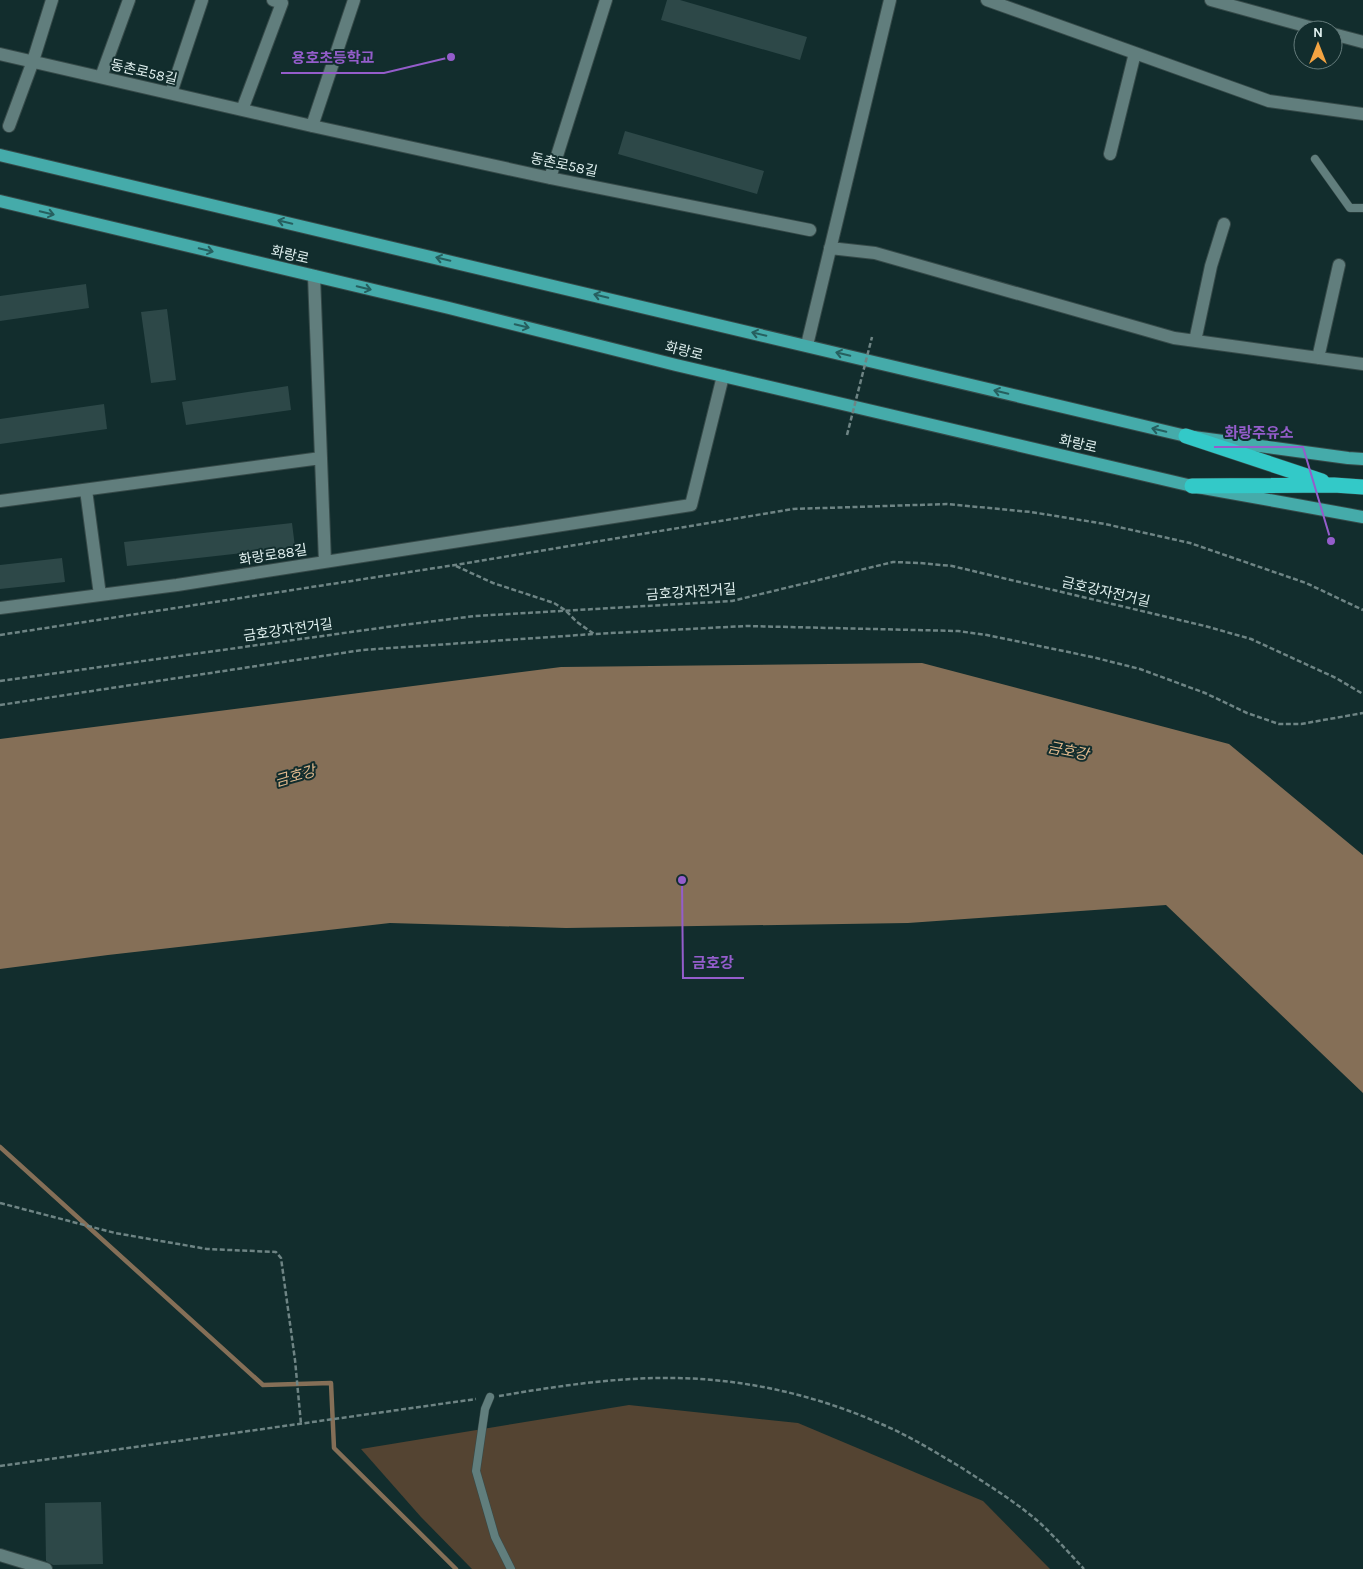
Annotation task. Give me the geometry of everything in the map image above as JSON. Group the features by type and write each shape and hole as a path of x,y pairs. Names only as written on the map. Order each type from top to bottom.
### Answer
{"highway":[{"path":"1186,436 1334,485"},
{"path":"1192,486 1334,485 1363,487"}],"main road":[{"path":"0,155 1186,436 1363,459"},
{"name":"화랑로","path":"0,201 722,376 1192,486 1363,517"}],"street":[{"path":"9,126 33,61 52,0"},
{"path":"101,77 129,0"},
{"path":"171,93 202,0"},
{"path":"242,110 282,3 274,0"},
{"path":"312,126 354,0"},
{"path":"550,178 606,0"},
{"path":"807,345 890,0"},
{"path":"987,0 1269,101 1363,114"},
{"path":"1211,0 1293,23"},
{"path":"1343,37 1363,42"},
{"path":"1110,154 1135,53"},
{"name":"동촌로58길","path":"0,54 312,126 550,178 810,230"},
{"path":"1195,341 1211,266 1224,224"},
{"path":"830,248 875,253 1165,335 1195,341 1363,364"},
{"path":"1318,358 1339,264"},
{"name":"화랑로88길","path":"0,608 177,585 325,562 314,276"},
{"path":"325,562 691,506 722,376"},
{"path":"0,502 321,458"},
{"path":"86,490 100,595"},
{"path":"0,1555 46,1569"}],"lane":[{"path":"1315,159 1350,208 1363,208"},
{"path":"490,1397 485,1409 476,1471 495,1537 511,1569"}],"path":[{"path":"847,435 872,337"},
{"path":"0,635 455,565 793,509 947,504 1031,512 1105,524 1190,543 1306,583 1363,610"},
{"name":"금호강자전거길","path":"0,681 386,626 475,616 732,601 893,562 944,565 1173,618 1251,639 1336,678 1363,694"},
{"path":"455,565 493,583 554,602 594,634"},
{"path":"0,705 362,650 746,626 958,632 996,637 1140,669 1280,724 1301,724 1363,712"},
{"path":"0,1203 115,1232 207,1249 276,1252 282,1258 301,1424"},
{"path":"0,1466 607,1380 676,1378 749,1385 798,1395 826,1403 879,1423 987,1484 1040,1522 1084,1569"}],"shaded area":[{"path":"629,1405 798,1423 983,1501 1050,1569 472,1569 421,1517 361,1449"}],"water":[{"name":"금호강","path":"922,663 1229,744 1363,855 1363,1093 1166,905 908,923 566,928 390,923 0,969 0,739 561,667"}],"building":[{"path":"667,0 680,0 807,37 800,60 661,20"},
{"path":"625,131 764,171 757,194 618,154"},
{"path":"86,284 89,308 0,321 0,296"},
{"path":"167,309 176,380 151,383 141,312"},
{"path":"288,386 291,410 186,425 182,402"},
{"path":"104,404 107,429 0,444 0,419"},
{"path":"292,523 295,547 127,566 124,542"},
{"path":"62,558 65,582 0,589 0,565"},
{"path":"101,1502 103,1564 53,1565 46,1561 45,1503"}],"waterway":[{"path":"0,1147 263,1385 331,1383 334,1448 456,1569"}],"place":[{"name":"용호초등학교","path":"451,57"},
{"name":"화랑주유소","path":"1331,541"},
{"name":"금호강","path":"682,880"}]}
